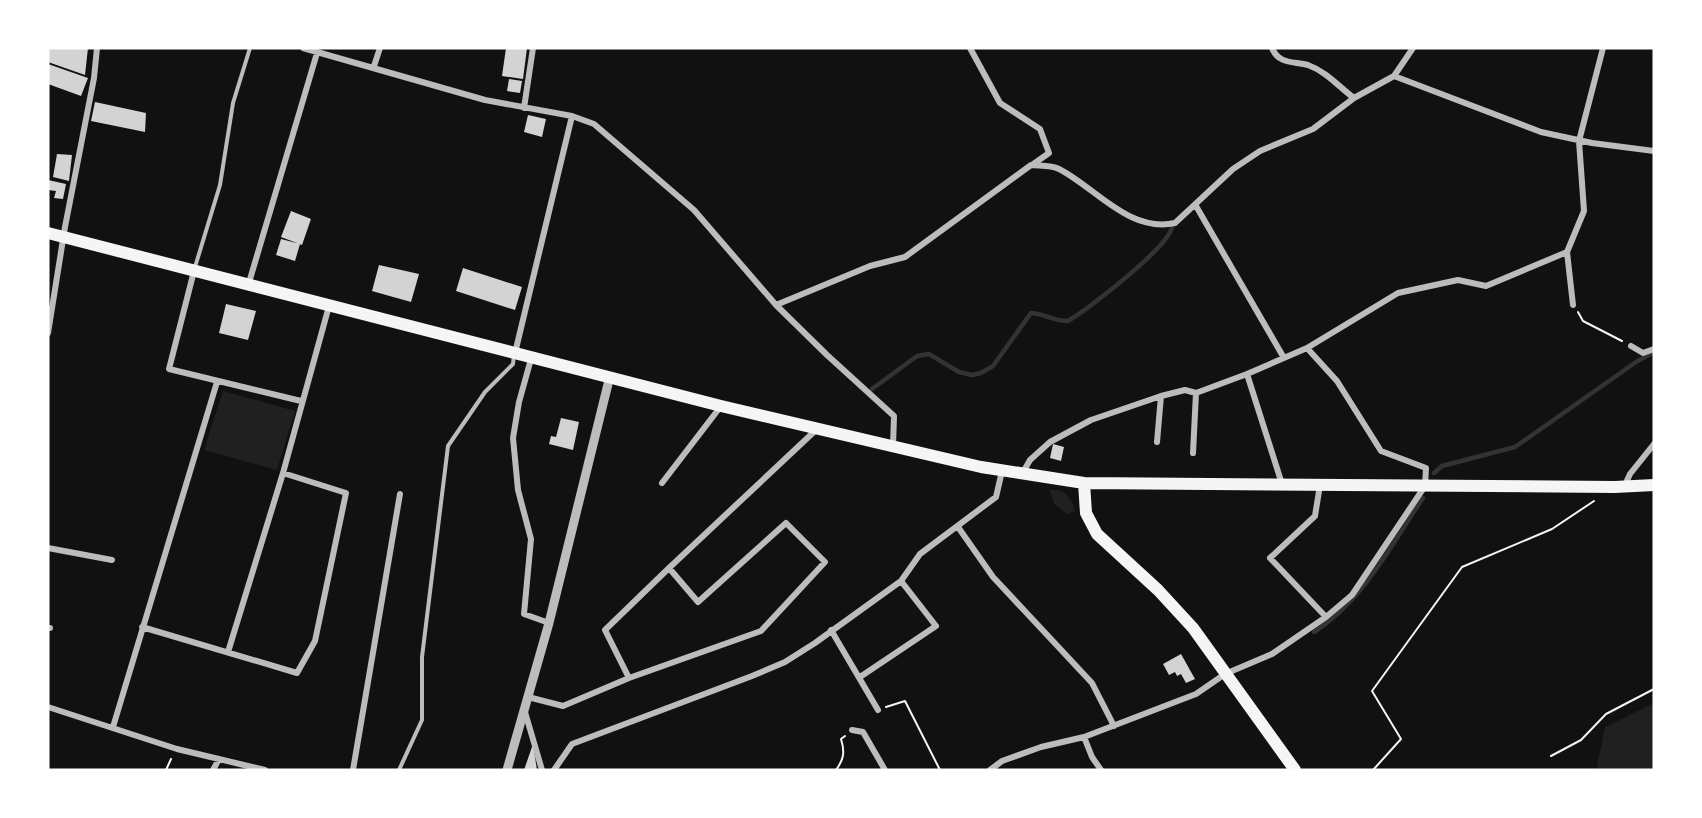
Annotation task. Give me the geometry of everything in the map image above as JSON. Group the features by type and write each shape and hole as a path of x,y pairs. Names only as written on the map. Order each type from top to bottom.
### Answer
{"main road":[{"path":"48,233 609,380 1022,474 1084,483 1425,486 1654,485"},
{"path":"1084,483 1086,513 1097,534 1150,582 1193,628 1294,770"}],"street":[{"path":"48,333 63,237 94,78 97,48"},
{"path":"303,48 374,66 485,100 572,116 594,124 694,210 776,305 894,416 893,446"},
{"path":"374,66 380,48"},
{"path":"524,108 533,48"},
{"path":"776,305 870,266 905,257 1049,153 1040,129 1000,102 970,48"},
{"path":"1272,48 1284,61 1306,64 1328,75 1354,98"},
{"path":"1032,165 1057,168 1111,205 1147,224 1163,226 1175,223 1233,170 1260,151 1314,129 1354,98 1394,76 1413,48"},
{"path":"1573,304 1567,252 1584,211 1579,141 1603,48"},
{"path":"248,286 317,52"},
{"path":"1394,76 1423,85 1542,132 1579,141 1654,151"},
{"path":"514,354 572,116"},
{"path":"1196,206 1284,358"},
{"path":"1022,474 1030,460 1050,442 1091,420 1161,396 1185,390 1196,393 1247,374 1307,348 1398,293 1458,280 1486,286 1567,252"},
{"path":"194,271 168,369 301,401"},
{"path":"228,652 283,473 329,306"},
{"path":"1631,346 1644,353 1654,349"},
{"path":"990,770 1002,761 1041,747 1084,737 1196,694 1225,674 1272,654 1326,617 1352,595 1425,486 1426,468 1381,452 1337,381 1307,348"},
{"path":"531,359 519,402 513,438 518,490 531,539 524,614 549,623"},
{"path":"1247,374 1282,484"},
{"path":"507,770 549,623 609,380"},
{"path":"113,727 217,382"},
{"path":"1193,453 1196,393"},
{"path":"1157,441 1161,396"},
{"path":"662,483 721,406"},
{"path":"629,678 605,630 817,429"},
{"path":"1620,486 1654,444"},
{"path":"554,770 572,744 785,662 901,581 920,554 996,497 1002,470"},
{"path":"142,627 297,672 315,641 346,493 283,473"},
{"path":"1320,484 1315,516 1270,558 1326,617"},
{"path":"353,770 400,494"},
{"path":"528,698 563,706 629,678 761,632 825,562 786,523 698,602 669,568"},
{"path":"958,527 993,577 1092,683 1114,726"},
{"path":"48,548 112,560"},
{"path":"860,677 936,626 901,581"},
{"path":"831,630 878,710"},
{"path":"48,707 177,748 265,770"},
{"path":"525,712 542,770"},
{"path":"852,730 863,732 885,770"},
{"path":"1084,737 1092,757 1101,770"},
{"path":"213,770 219,759"}],"lane":[{"path":"194,271 220,185 233,103 250,48"},
{"path":"399,770 422,720 422,657 448,446 485,392 513,364 514,354"}],"path":[{"path":"1573,304 1583,321 1631,346"},
{"path":"1373,770 1401,739 1372,691 1462,567 1552,529 1620,486"},
{"path":"1551,756 1581,740 1606,714 1654,689"},
{"path":"878,710 904,702 940,770"},
{"path":"836,770 843,761 845,751 840,739 852,730"}],"shaded area":[{"path":"223,391 295,411 277,470 204,450"},
{"path":"1050,490 1060,491 1067,495 1075,511 1067,514 1054,504"},
{"path":"1654,703 1654,770 1601,770 1597,767 1605,727"}],"building":[{"path":"48,48 88,48 85,75 48,62"},
{"path":"506,48 527,48 523,79 502,76"},
{"path":"48,64 88,78 81,96 48,84"},
{"path":"509,79 522,81 520,93 507,91"},
{"path":"95,102 146,113 145,132 91,121"},
{"path":"528,115 546,119 542,137 524,132"},
{"path":"57,154 72,155 69,181 53,177"},
{"path":"48,180 66,184 63,199 54,198 56,191 48,190"},
{"path":"291,211 311,219 302,245 281,237"},
{"path":"281,239 300,244 295,261 276,255"},
{"path":"379,265 419,274 411,302 372,291"},
{"path":"463,268 522,287 515,310 456,291"},
{"path":"226,304 256,311 248,340 219,333"},
{"path":"561,418 579,422 573,450 549,444 551,436 556,437"},
{"path":"1053,444 1064,447 1061,461 1050,458"},
{"path":"1181,654 1195,679 1186,683 1181,674 1177,676 1175,672 1169,675 1163,664"},
{"path":"533,744 537,770 524,770"}],"waterway":[{"path":"872,389 917,356 929,354 959,372 972,375 981,373 993,366 1031,313 1068,321 1093,304 1143,263 1167,237 1172,227"},
{"path":"1434,473 1442,466 1515,447 1636,362 1654,352"},
{"path":"1314,632 1347,605 1362,588 1423,498"}]}
